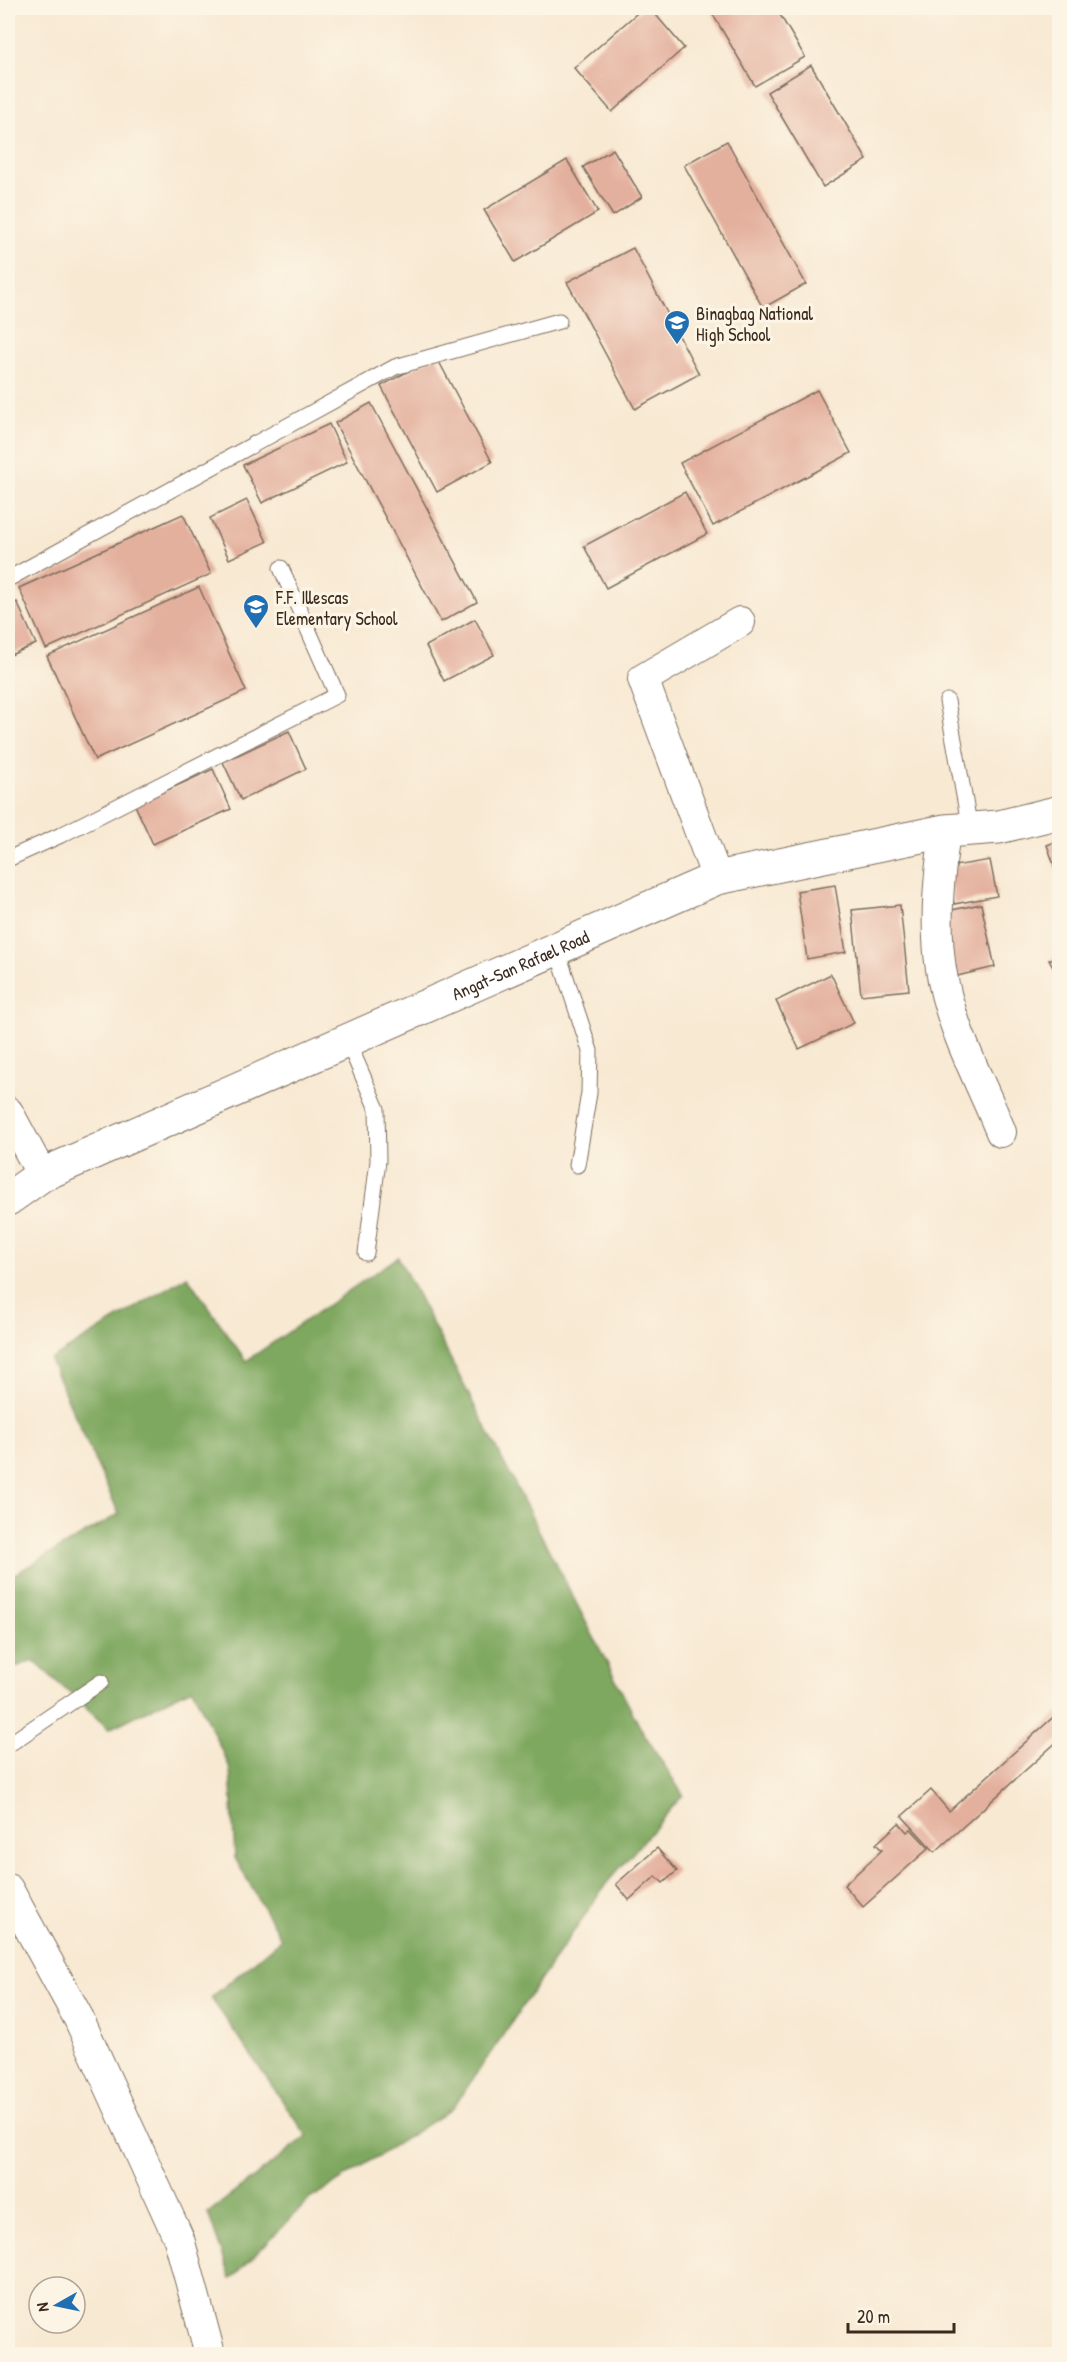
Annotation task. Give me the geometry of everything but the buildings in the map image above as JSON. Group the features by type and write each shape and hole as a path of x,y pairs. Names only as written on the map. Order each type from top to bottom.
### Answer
{"main road":[{"name":"Angat-San Rafael Road","path":"8,1199 42,1175 717,878 957,830 999,828 1059,812"}],"street":[{"path":"717,878 643,679 740,622"},
{"path":"957,830 939,875 937,932 941,970 957,1025 1001,1132"},
{"path":"8,1112 42,1175"},
{"path":"8,1888 79,2019 179,2238 210,2355"}],"lane":[{"path":"8,579 395,367 559,321"},
{"path":"8,859 61,836 337,695 281,568"},
{"path":"947,701 957,830"},
{"path":"557,950 590,1051 589,1093 577,1165"},
{"path":"348,1042 377,1109 378,1161 366,1253"},
{"path":"8,1745 101,1682"}],"green space":[{"path":"398,1257 640,1727 683,1795 606,1884 453,2108 309,2200 231,2279 208,2213 307,2136 211,1998 281,1939 235,1858 230,1768 192,1688 109,1729 33,1660 8,1670 8,1578 119,1514 50,1360 187,1276 246,1361"}],"place":[{"name":"Binagbag National High School","path":"677,346"},
{"name":"F.F. Illescas Elementary School","path":"256,630"}]}
